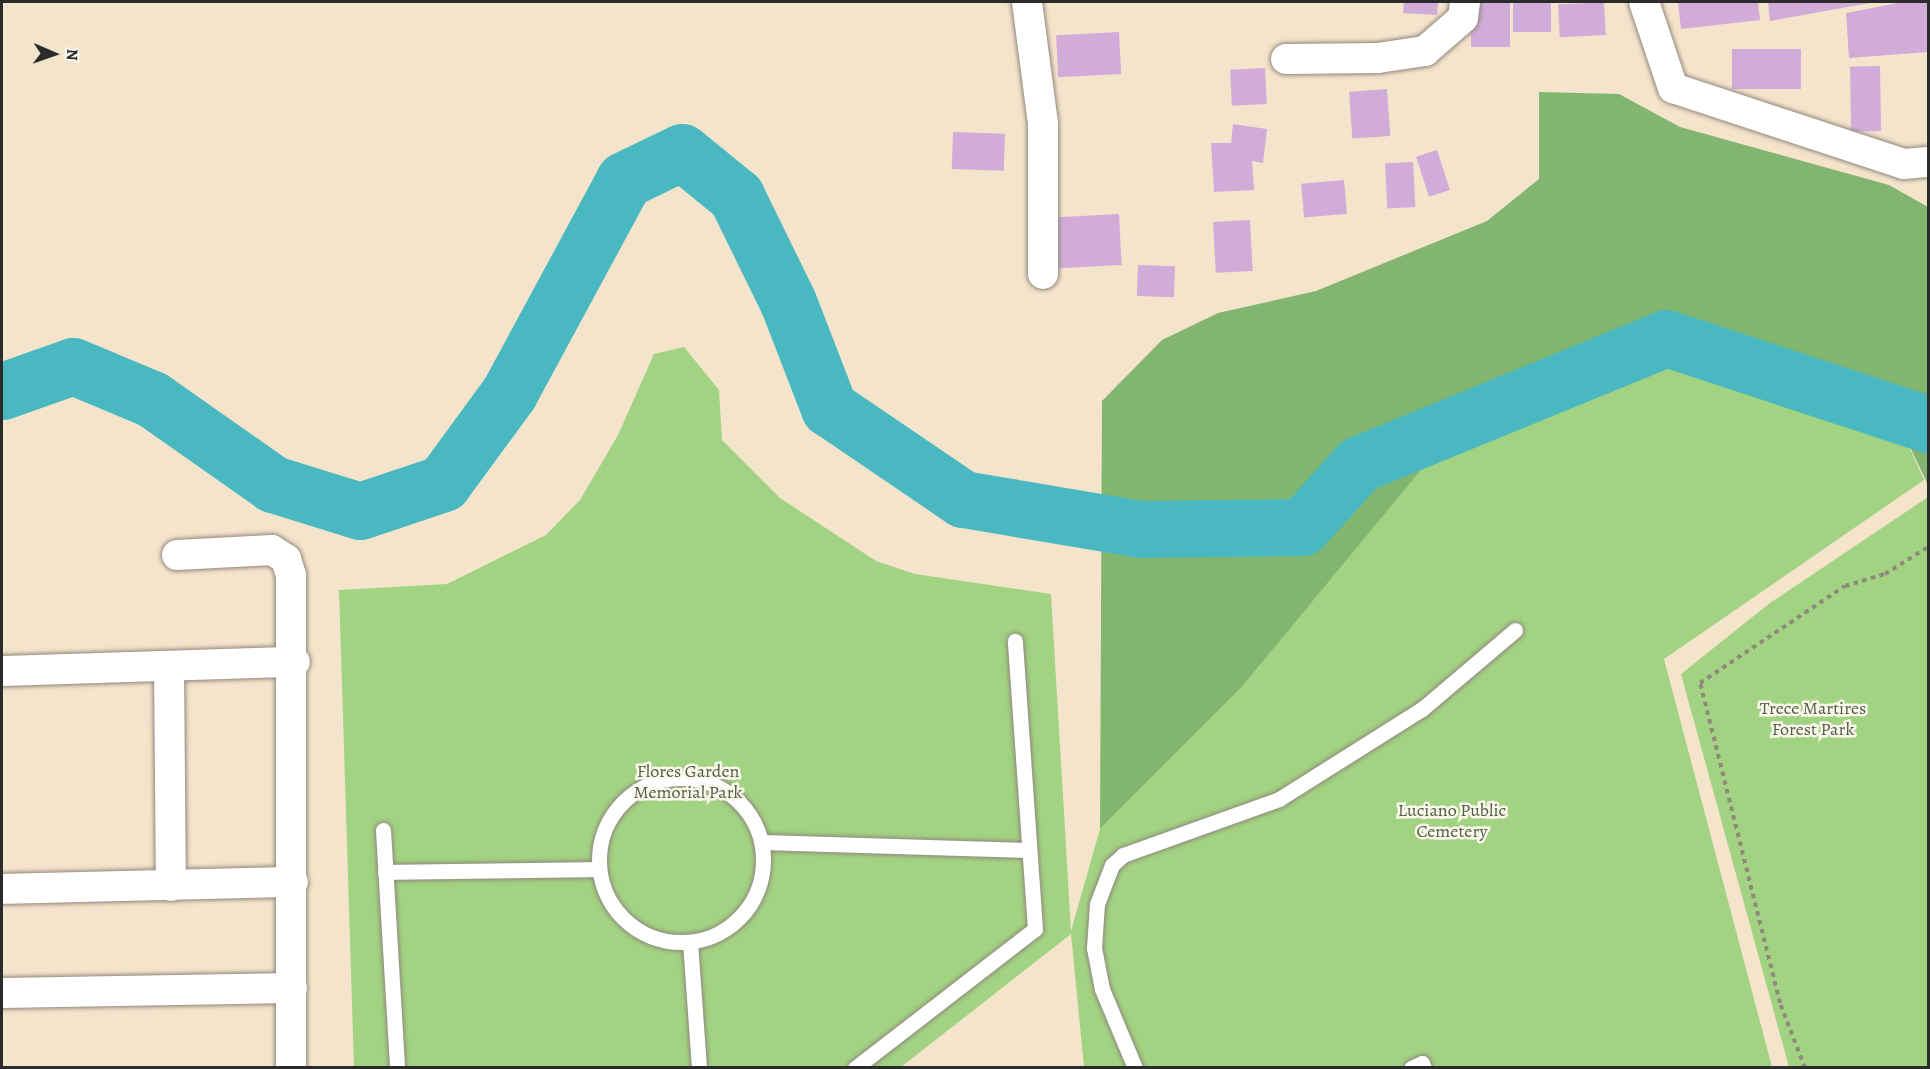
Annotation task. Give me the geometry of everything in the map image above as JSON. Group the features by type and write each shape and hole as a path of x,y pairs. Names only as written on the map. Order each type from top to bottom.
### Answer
{"street":[{"path":"1027,2 1043,123 1043,274"},
{"path":"1286,59 1378,58 1425,51 1464,18 1465,2"},
{"path":"1644,2 1673,88 1904,165 1929,162"},
{"path":"177,555 272,550 286,559 295,662 291,1068"},
{"path":"2,671 295,662"},
{"path":"169,666 171,886"},
{"path":"2,889 293,882"},
{"path":"2,993 292,988"}],"lane":[{"path":"1135,1068 1102,989 1095,955 1097,904 1112,865 1123,855 1279,799 1422,709 1515,630"},
{"path":"855,1068 1035,929 1015,641"},
{"path":"668,779 692,779 736,799 760,842 763,865 748,908 732,925 690,942 668,942 629,924 604,890 599,869 601,844 624,801 668,779"},
{"path":"383,830 397,1068"},
{"path":"760,842 1029,850"},
{"path":"385,872 599,869"},
{"path":"690,942 699,1068"},
{"path":"1411,1068 1422,1063 1424,1068"}],"path":[{"path":"1805,1068 1780,1003 1700,683 1845,585 1885,574 1929,547"}],"green space":[{"path":"1539,92 1619,94 1680,127 1889,185 1928,207 1928,485 1894,413 1662,356 1439,448 1240,689 1100,829 1102,401 1162,340 1218,313 1316,291 1487,221 1539,179"},
{"path":"684,347 719,390 722,440 780,498 876,561 915,574 1051,594 1071,931 1100,829 1240,689 1450,434 1662,356 1894,413 1924,480 1664,659 1772,1067 1084,1067 1071,934 901,1067 354,1067 339,590 447,584 546,535 580,500 618,435 654,354"},
{"name":"Trece Martires Forest Park","path":"1928,497 1928,1067 1789,1067 1681,674 1770,603"}],"building":[{"path":"1404,2 1438,2 1437,15 1403,13"},
{"path":"1471,2 1510,2 1510,47 1471,47"},
{"path":"1513,2 1551,2 1551,32 1513,32"},
{"path":"1604,2 1606,35 1560,37 1558,4"},
{"path":"1678,2 1758,2 1760,20 1681,29"},
{"path":"1768,2 1870,2 1870,3 1770,21"},
{"path":"1903,2 1928,2 1928,52 1849,58 1846,13"},
{"path":"1119,32 1121,74 1058,77 1056,35"},
{"path":"1732,49 1801,49 1801,89 1732,89"},
{"path":"1880,66 1881,131 1851,132 1850,67"},
{"path":"1265,68 1267,104 1232,106 1230,70"},
{"path":"1387,89 1390,136 1352,139 1349,92"},
{"path":"1233,124 1267,129 1263,163 1252,161 1254,190 1214,192 1211,143 1231,143"},
{"path":"953,132 1005,134 1004,171 952,169"},
{"path":"1437,150 1450,190 1429,197 1416,157"},
{"path":"1413,162 1415,207 1387,208 1385,163"},
{"path":"1344,180 1347,214 1304,218 1301,184"},
{"path":"1119,214 1122,265 1055,268 1052,218"},
{"path":"1250,220 1253,271 1216,273 1213,222"},
{"path":"1138,265 1175,266 1174,297 1137,296"}],"waterway":[{"path":"2,391 73,366 152,399 273,484 360,511 443,483 509,393 624,180 682,152 736,196 788,302 829,408 963,499 1140,529 1302,527 1359,464 1666,338 1928,424"}],"park label":[{"name":"Flores Garden Memorial Park","path":"688,782"},
{"name":"Luciano Public Cemetery","path":"1452,821"}]}
